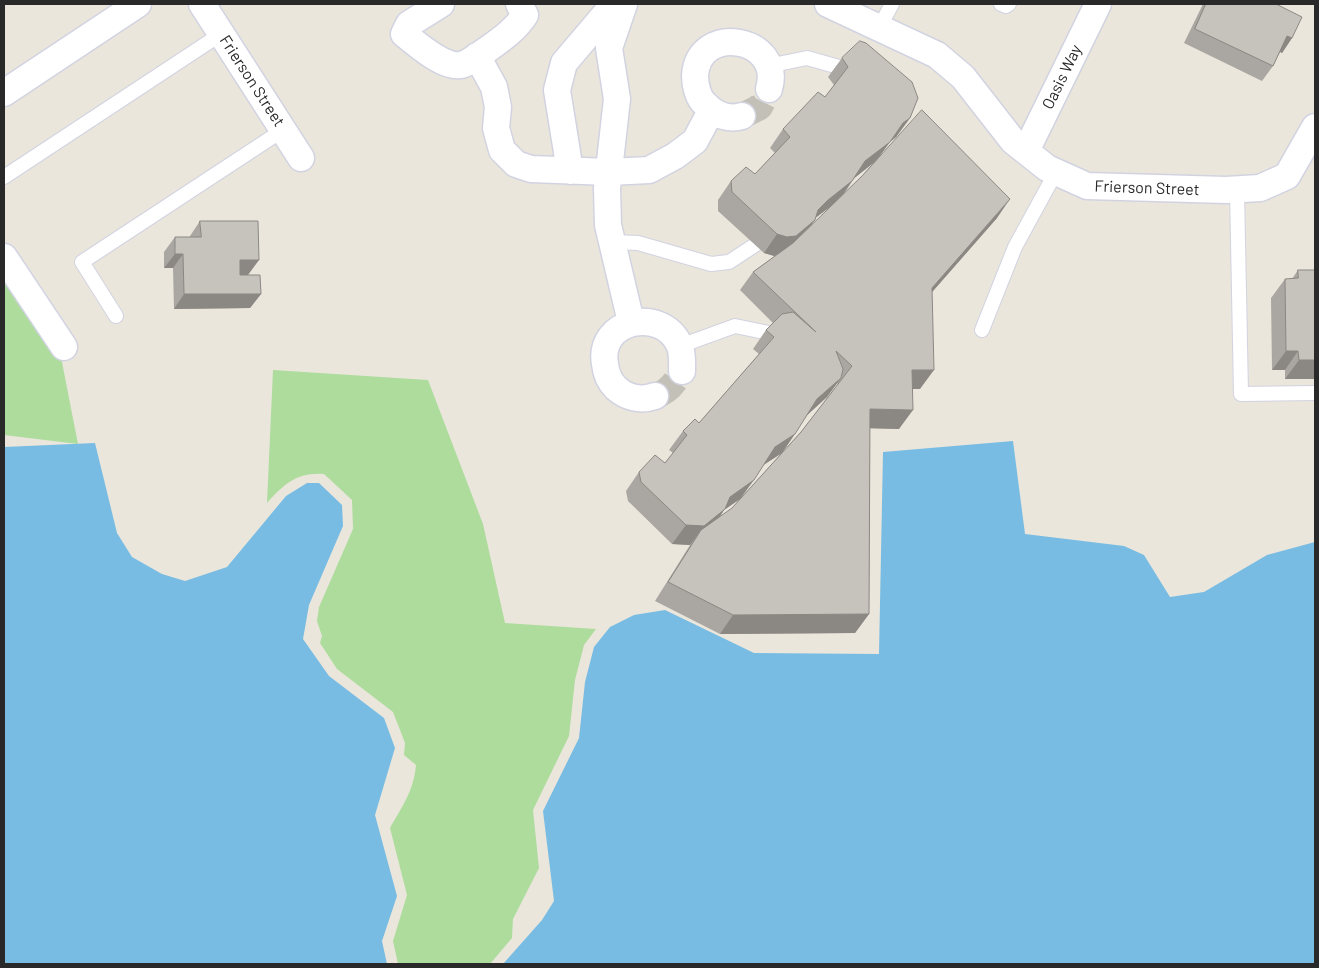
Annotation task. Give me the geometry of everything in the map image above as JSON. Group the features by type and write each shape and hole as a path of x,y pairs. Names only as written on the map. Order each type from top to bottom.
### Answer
{"street":[{"path":"4,93 138,4"},
{"name":"Frierson Street","path":"202,4 301,158"},
{"path":"441,4 409,24 404,34 434,57 450,64 461,65 477,56 517,27 525,15 519,4"},
{"path":"570,171 557,90 564,63 614,4"},
{"path":"624,4 609,48 617,99 608,172 607,197 612,242 631,322"},
{"name":"Frierson Street","path":"828,4 937,56 963,77 1013,141 1047,168 1087,186 1237,190 1260,188 1287,176 1315,126"},
{"name":"Oasis Way","path":"1026,151 1098,4"},
{"path":"742,116 723,116 711,111 701,101 695,84 696,70 701,58 710,48 731,41 744,43 756,49 769,77"},
{"path":"477,56 494,87 498,107 496,128 502,150 516,164 531,169 608,172 648,170 675,156 695,141 711,111"},
{"path":"4,257 64,347"},
{"path":"655,396 648,399 634,398 612,384 606,372 604,359 606,346 613,334 631,322 648,321 660,325 672,333 681,358"}],"lane":[{"path":"880,28 892,4"},
{"path":"1002,4 1006,6 1009,4"},
{"path":"4,177 221,34"},
{"path":"769,77 807,58 839,67"},
{"path":"116,316 82,262 283,130"},
{"path":"982,330 1015,247 1056,172"},
{"path":"1237,190 1241,394 1315,393"},
{"path":"612,242 638,243 711,264 729,262 755,245"},
{"path":"681,358 734,326 769,333"}],"green space":[{"path":"4,273 60,352 78,444 4,435"},
{"path":"273,370 428,380 483,524 505,623 596,629 584,645 575,680 569,736 533,810 539,868 513,919 512,938 490,964 398,964 393,941 407,895 390,828 410,790 416,765 404,755 405,743 393,712 337,669 320,643 322,636 317,621 319,607 353,529 352,500 324,474 314,474 299,477 285,485 267,503"}],"water":[{"path":"1013,441 1025,534 1124,546 1144,555 1170,597 1204,592 1267,555 1315,542 1315,964 503,964 542,920 554,901 543,811 579,738 585,682 594,647 610,627 634,615 665,610 754,653 879,654 883,452"},
{"path":"95,443 117,533 132,557 162,574 185,581 227,567 286,496 307,483 319,483 342,505 343,526 309,605 303,639 329,676 384,718 395,748 375,815 397,896 382,941 387,964 4,964 4,447"}],"building":[{"path":"1206,4 1276,4 1302,17 1292,38 1287,36 1273,66 1195,29"},
{"path":"860,41 866,43 912,82 918,98 910,118 903,123 890,142 865,161 852,181 818,210 815,220 796,236 787,237 777,234 732,192 731,181 746,167 755,174 790,137 783,129 818,92 825,97 848,67 842,58"},
{"path":"922,110 1010,199 932,288 934,370 912,370 913,410 870,409 869,614 733,615 668,582 701,530 732,508 801,432 852,366 836,351 843,369 841,378 817,399 795,434 775,447 754,480 730,497 725,509 704,526 686,525 641,482 639,472 655,455 665,463 687,435 683,431 695,419 699,423 774,337 766,330 782,314 793,312 816,332 753,272 793,243 862,176"},
{"path":"200,221 258,221 259,260 240,260 240,275 260,275 261,294 184,294 183,254 175,254 175,237 201,237"},
{"path":"1298,270 1315,270 1315,360 1299,360 1298,351 1286,351 1285,279 1298,278"}],"tunnel":[{"path":"742,116 760,107 769,89"},
{"path":"655,396 668,389 682,371"}]}
